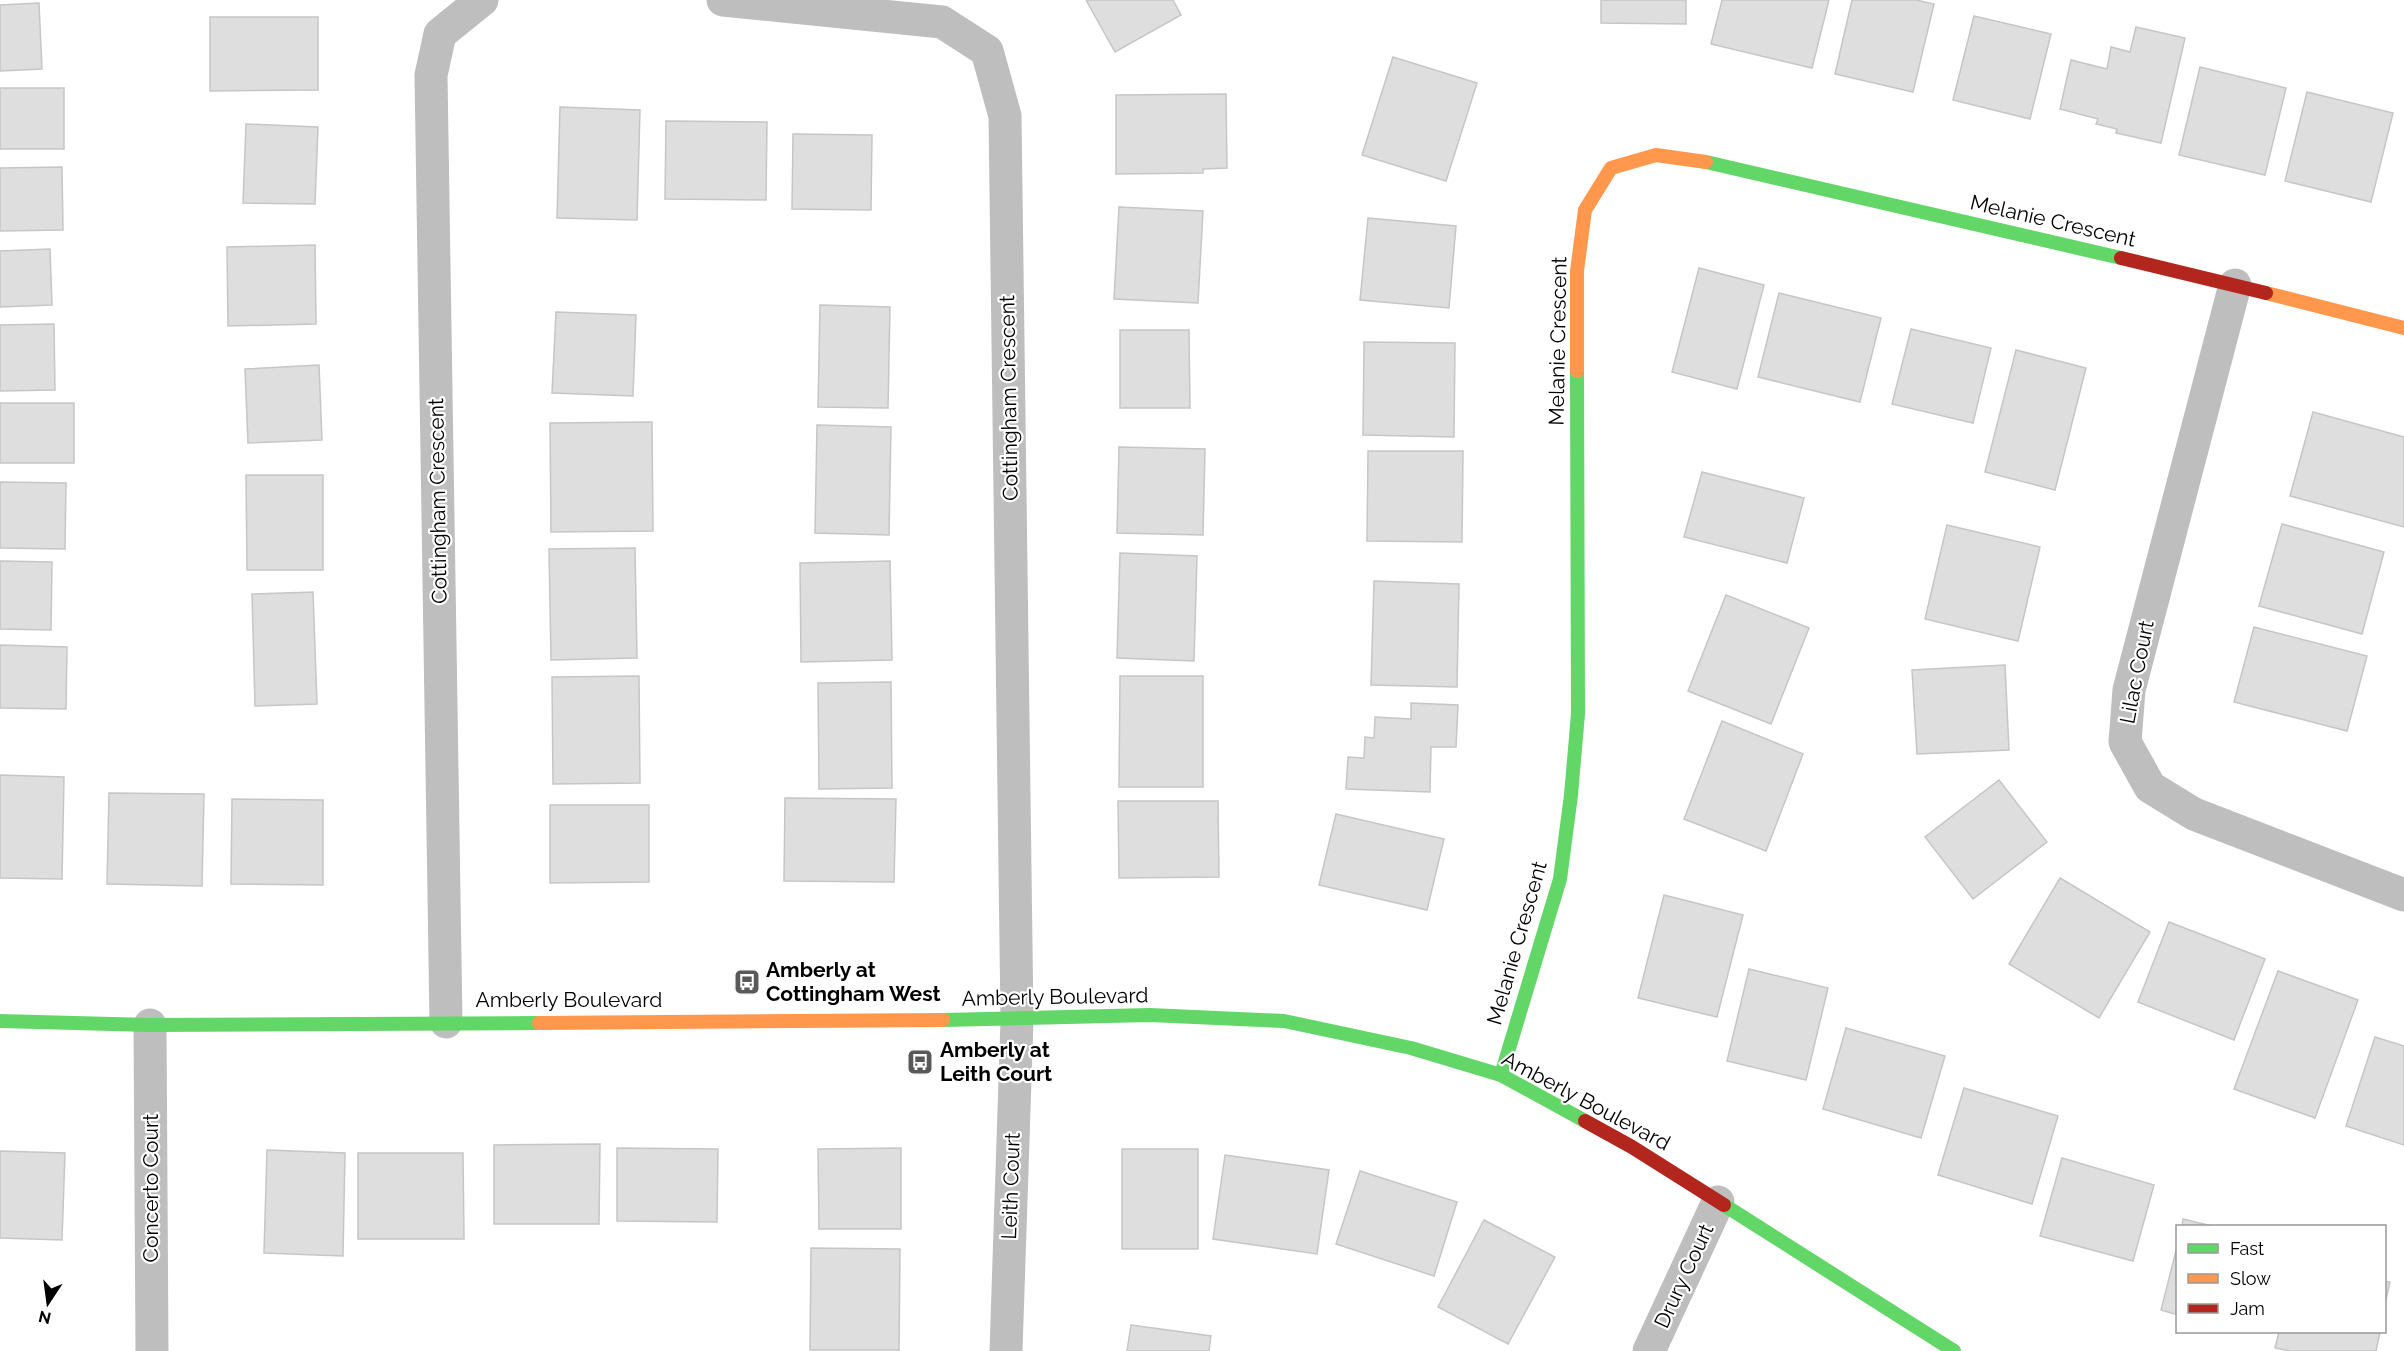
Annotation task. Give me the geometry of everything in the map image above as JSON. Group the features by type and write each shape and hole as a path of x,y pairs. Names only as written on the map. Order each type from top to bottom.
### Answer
{"street":[{"name":"Cottingham Crescent","path":"446,1022 431,75 440,34 482,0"},
{"name":"Cottingham Crescent","path":"723,0 942,22 987,51 1005,116 1017,1020"},
{"name":"Melanie Crescent","path":"1501,1075 1560,879 1571,795 1578,714 1577,271 1585,210 1611,168 1656,155 1710,163 2235,285 2404,328"},
{"name":"Lilac Court","path":"2235,285 2129,690 2125,741 2150,787 2194,814 2404,895"},
{"name":"Amberly Boulevard","path":"0,1021 150,1025 1017,1020 1150,1015 1284,1022 1412,1048 1501,1075 1632,1147 1954,1351"},
{"name":"Leith Court","path":"1006,1351 1017,1020"},
{"name":"Concerto Court","path":"150,1025 152,1351"},
{"name":"Drury Court","path":"1649,1351 1718,1202"}],"building":[{"path":"1086,0 1173,0 1181,15 1115,52"},
{"path":"1601,0 1686,0 1686,24 1601,23"},
{"path":"1722,0 1829,0 1812,68 1711,44"},
{"path":"1852,0 1916,0 1934,4 1913,92 1835,74"},
{"path":"39,3 42,69 0,71 0,5"},
{"path":"1974,16 2051,34 2030,119 1953,100"},
{"path":"210,17 318,17 318,90 210,91"},
{"path":"2136,27 2185,38 2161,143 2116,133 2117,129 2096,124 2098,119 2060,109 2071,60 2107,69 2111,47 2130,52"},
{"path":"1393,57 1477,83 1446,181 1362,155"},
{"path":"2200,67 2286,88 2265,175 2179,155"},
{"path":"0,88 64,88 64,149 0,149"},
{"path":"2307,92 2393,113 2371,202 2285,181"},
{"path":"1226,94 1227,168 1203,169 1203,173 1116,174 1116,95"},
{"path":"560,107 640,110 637,220 557,218"},
{"path":"666,121 767,122 766,200 665,199"},
{"path":"246,124 318,127 315,204 243,203"},
{"path":"793,134 872,135 871,210 792,209"},
{"path":"62,167 63,230 0,231 0,168"},
{"path":"1119,207 1203,211 1198,303 1114,299"},
{"path":"1368,218 1456,226 1449,308 1360,300"},
{"path":"315,245 316,324 228,326 227,247"},
{"path":"50,249 52,305 0,307 0,251"},
{"path":"1699,268 1764,285 1737,389 1672,372"},
{"path":"1779,293 1881,318 1860,402 1758,377"},
{"path":"820,305 890,307 888,408 818,407"},
{"path":"556,312 636,315 633,396 552,393"},
{"path":"54,324 55,390 0,391 0,325"},
{"path":"1911,329 1991,348 1973,423 1892,404"},
{"path":"1120,330 1189,330 1190,408 1120,408"},
{"path":"1364,342 1455,343 1454,437 1363,435"},
{"path":"2016,350 2086,368 2055,490 1985,472"},
{"path":"319,365 322,440 248,443 245,369"},
{"path":"0,403 74,403 74,463 0,463"},
{"path":"2313,412 2404,437 2404,527 2290,496"},
{"path":"652,422 653,531 551,532 550,423"},
{"path":"817,425 891,427 889,535 815,533"},
{"path":"1119,447 1205,449 1203,535 1117,533"},
{"path":"1368,451 1463,451 1462,542 1367,541"},
{"path":"1702,472 1804,498 1787,563 1684,537"},
{"path":"246,475 323,475 323,570 247,570"},
{"path":"0,482 66,483 65,549 0,548"},
{"path":"2282,524 2384,552 2362,634 2259,606"},
{"path":"1947,525 2040,547 2018,641 1925,619"},
{"path":"635,548 637,658 551,660 549,549"},
{"path":"1120,553 1197,556 1194,661 1117,658"},
{"path":"0,561 52,562 51,630 0,629"},
{"path":"890,561 892,660 801,662 800,563"},
{"path":"1374,581 1459,584 1457,687 1371,685"},
{"path":"313,592 317,704 255,706 252,594"},
{"path":"1726,595 1809,628 1771,724 1688,691"},
{"path":"2254,627 2367,656 2347,731 2234,702"},
{"path":"0,645 67,647 66,709 0,708"},
{"path":"2005,665 2009,750 1917,754 1912,670"},
{"path":"639,676 640,783 553,784 552,677"},
{"path":"1120,676 1203,676 1203,787 1119,787"},
{"path":"891,682 892,788 819,789 818,683"},
{"path":"1411,703 1458,705 1456,747 1431,747 1430,792 1346,789 1348,757 1364,758 1365,737 1374,738 1375,717 1411,719"},
{"path":"1722,721 1803,754 1766,851 1684,819"},
{"path":"0,775 64,777 62,879 0,878"},
{"path":"1999,780 2047,842 1973,899 1925,837"},
{"path":"109,793 204,794 202,886 107,884"},
{"path":"785,798 896,799 894,882 784,881"},
{"path":"232,799 323,800 323,885 231,884"},
{"path":"1118,801 1218,801 1219,877 1119,878"},
{"path":"550,805 649,805 649,882 550,883"},
{"path":"1336,814 1444,839 1427,910 1319,885"},
{"path":"2060,878 2150,932 2099,1018 2009,964"},
{"path":"1664,895 1743,915 1717,1017 1638,998"},
{"path":"2169,922 2265,959 2234,1040 2138,1002"},
{"path":"1749,969 1828,988 1806,1080 1727,1061"},
{"path":"2278,971 2358,1000 2315,1118 2234,1089"},
{"path":"1846,1028 1945,1056 1921,1138 1823,1109"},
{"path":"2375,1037 2404,1046 2404,1145 2346,1126"},
{"path":"1964,1088 2058,1116 2032,1204 1938,1175"},
{"path":"600,1144 599,1224 494,1224 494,1145"},
{"path":"617,1148 718,1149 717,1222 617,1221"},
{"path":"901,1148 901,1229 819,1229 818,1149"},
{"path":"1122,1149 1198,1149 1198,1249 1122,1249"},
{"path":"267,1150 345,1153 343,1256 264,1253"},
{"path":"0,1151 65,1153 62,1240 0,1238"},
{"path":"358,1153 463,1153 464,1239 358,1239"},
{"path":"1225,1155 1329,1170 1317,1254 1213,1239"},
{"path":"2062,1158 2154,1185 2133,1261 2040,1236"},
{"path":"1360,1171 1457,1202 1434,1276 1336,1244"},
{"path":"2183,1219 2208,1225 2182,1225"},
{"path":"1484,1220 1555,1257 1508,1344 1438,1307"},
{"path":"811,1248 900,1249 899,1350 810,1350"},
{"path":"2176,1251 2176,1314 2161,1310"},
{"path":"2386,1281 2390,1282 2386,1299"},
{"path":"1131,1325 1211,1336 1209,1351 1127,1351"},
{"path":"2279,1333 2380,1333 2376,1351 2290,1351 2275,1348"}],"traffic: fast":[{"path":"1706,162 2121,258"},
{"path":"1501,1075 1560,879 1571,795 1578,714 1577,371"},
{"path":"943,1020 1150,1015 1284,1021 1411,1048 1501,1075 1585,1121"},
{"path":"0,1021 150,1025 539,1023"},
{"path":"1724,1205 1954,1351"}],"traffic: slow":[{"path":"1577,371 1577,271 1585,210 1611,168 1656,155 1706,162"},
{"path":"2266,293 2404,328"},
{"path":"539,1023 943,1020"}],"traffic: jam":[{"path":"2121,258 2266,293"},
{"path":"1585,1121 1632,1147 1724,1205"}],"place":[{"name":"Amberly at Cottingham West","path":"747,982"},
{"name":"Amberly at Leith Court","path":"920,1062"}]}
